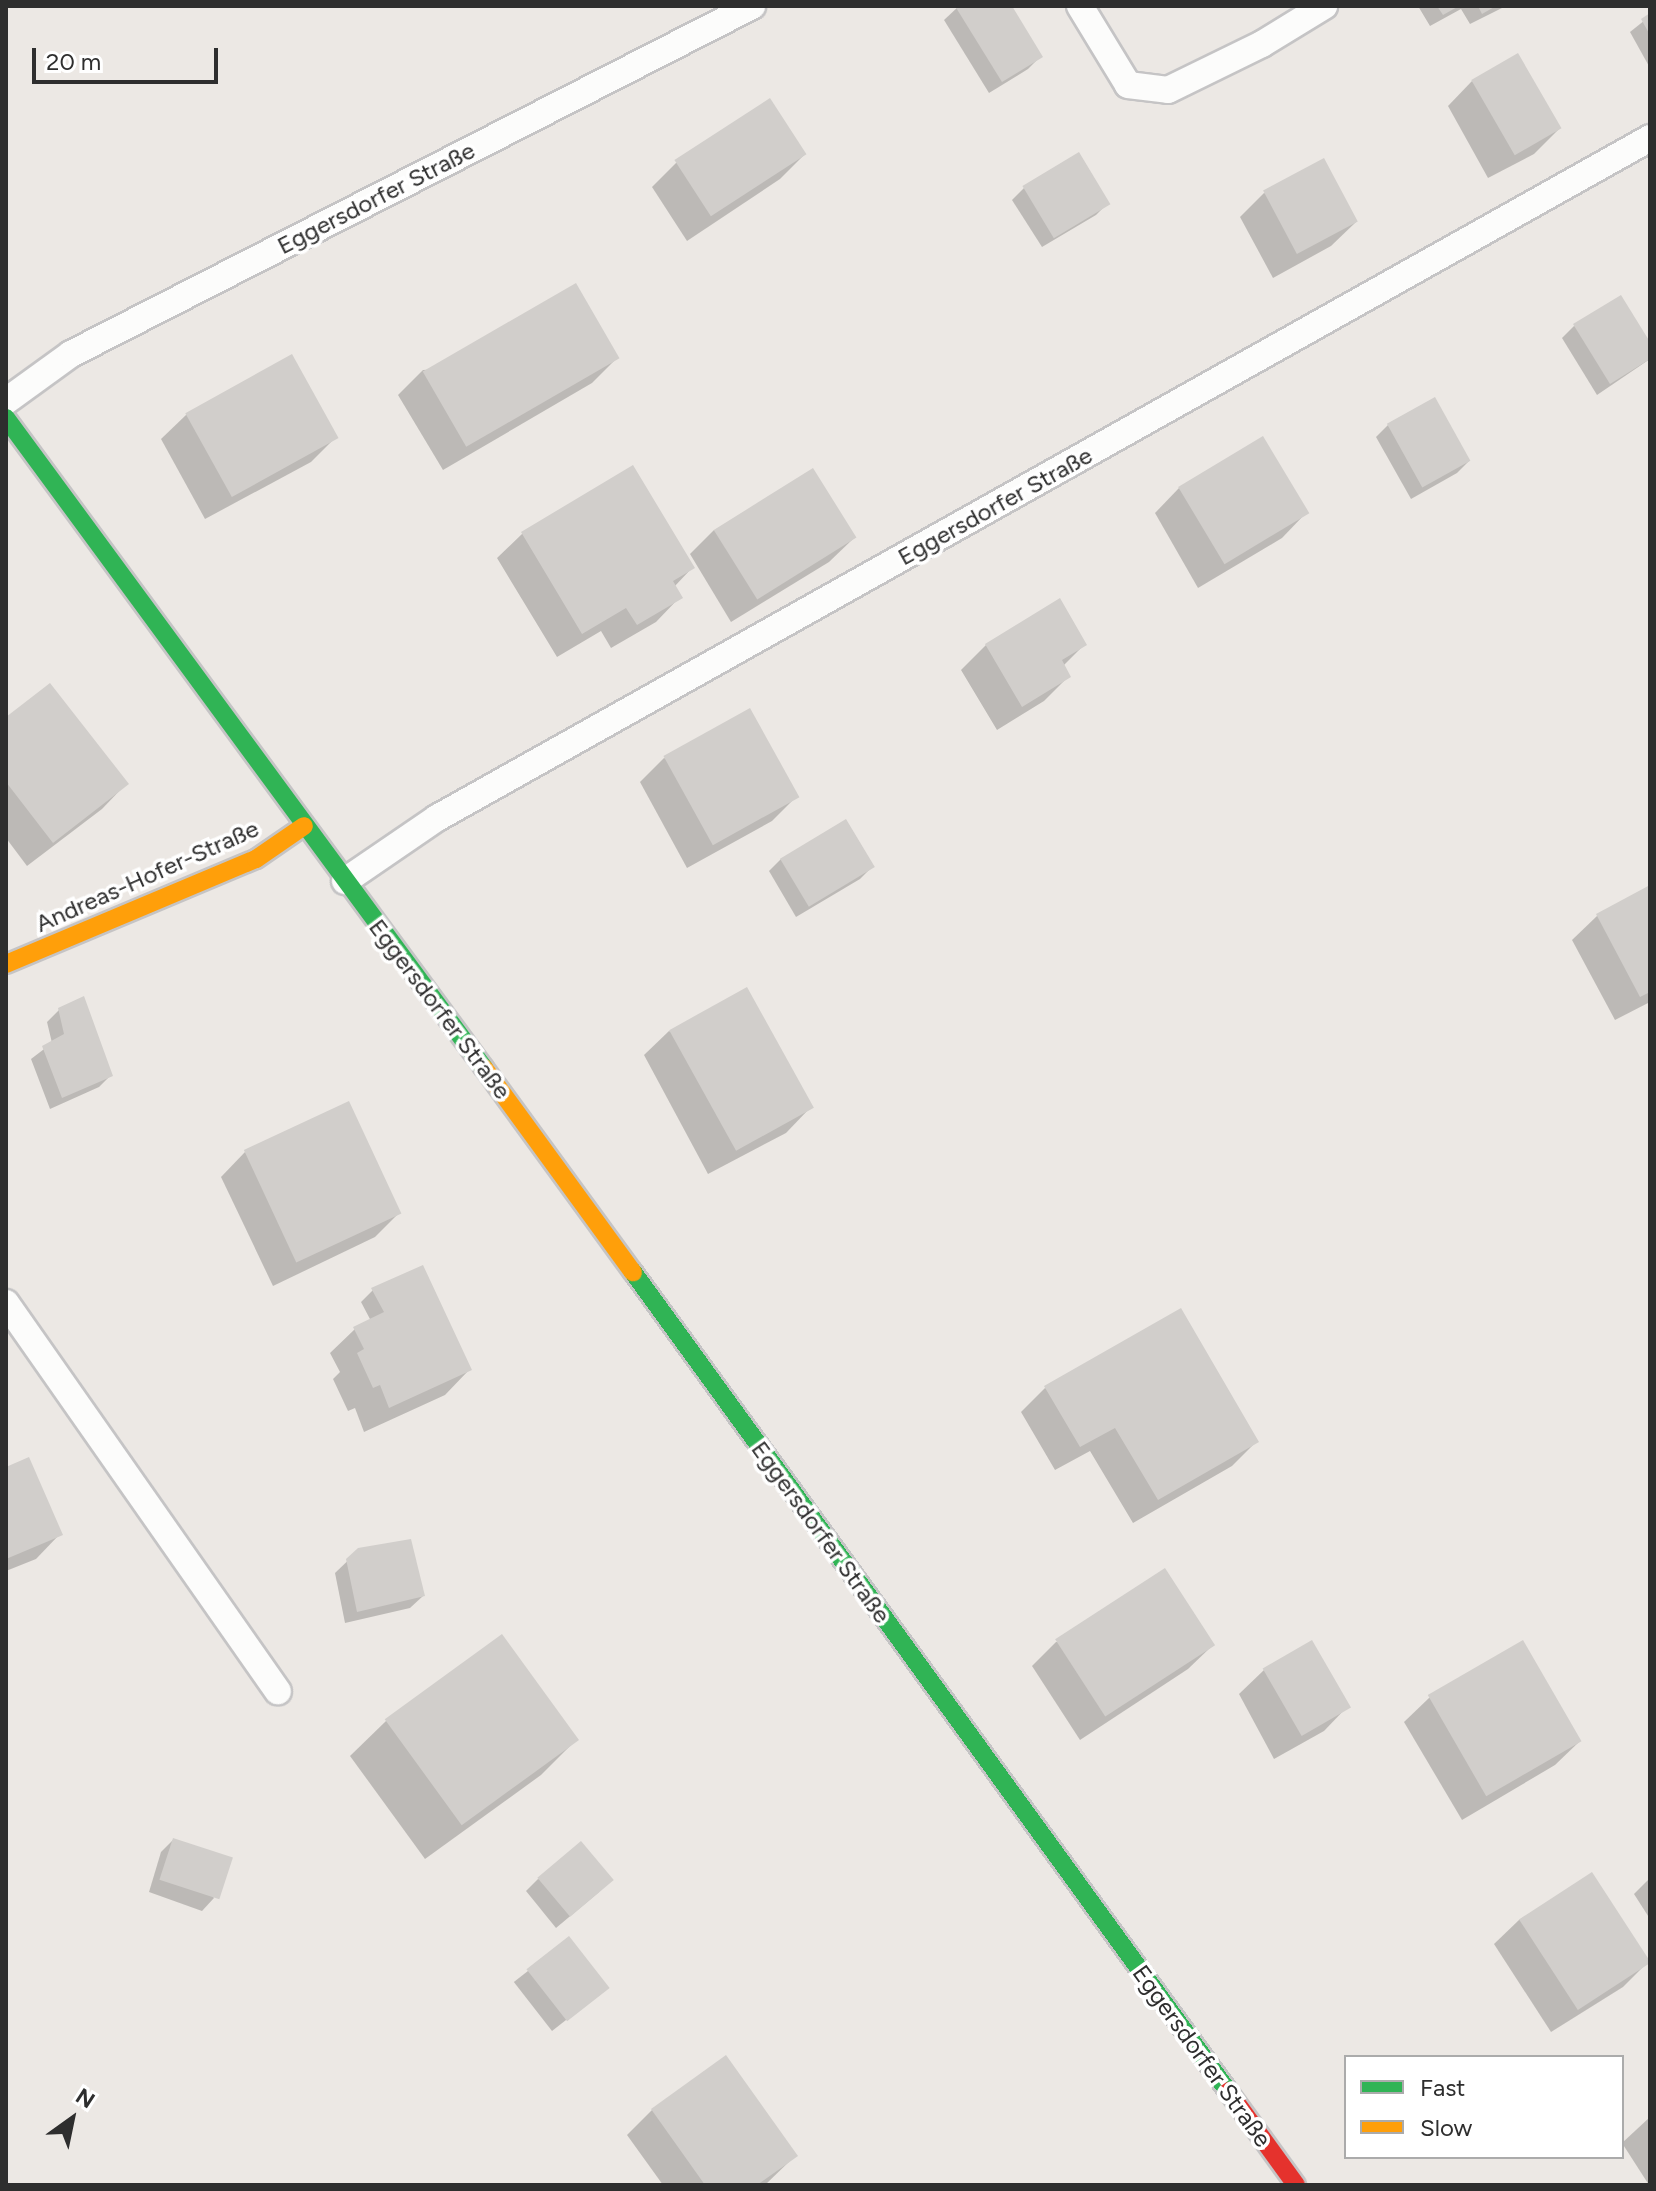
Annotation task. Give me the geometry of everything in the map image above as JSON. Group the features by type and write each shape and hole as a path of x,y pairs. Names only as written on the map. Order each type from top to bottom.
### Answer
{"main road":[{"name":"Eggersdorfer Straße","path":"6,418 501,1091 1296,2185"},
{"name":"Andreas-Hofer-Straße","path":"6,964 256,859 304,826"}],"lane":[{"name":"Eggersdorfer Straße","path":"6,401 71,354 752,6"},
{"path":"1080,6 1128,85 1168,90 1262,44 1324,6"},
{"name":"Eggersdorfer Straße","path":"345,881 437,818 1650,138"},
{"path":"6,1303 278,1691"}],"building":[{"path":"955,6 1012,6 1043,57 1002,82"},
{"path":"1437,6 1459,6 1443,15"},
{"path":"1478,6 1496,6 1482,14"},
{"path":"1650,13 1650,35 1641,19"},
{"path":"1518,53 1562,128 1515,155 1471,80"},
{"path":"770,98 806,154 711,216 674,160"},
{"path":"1079,152 1110,204 1054,238 1022,186"},
{"path":"1324,158 1358,222 1297,254 1263,190"},
{"path":"576,283 620,358 466,447 423,372"},
{"path":"1621,295 1650,342 1650,359 1610,384 1573,324"},
{"path":"292,354 339,438 232,497 185,413"},
{"path":"1435,397 1470,461 1422,488 1387,424"},
{"path":"1263,436 1309,513 1224,564 1178,487"},
{"path":"633,465 695,568 673,581 683,598 637,625 626,608 582,634 521,532"},
{"path":"813,468 856,538 757,600 714,530"},
{"path":"1060,598 1087,645 1062,660 1071,677 1022,707 985,644"},
{"path":"50,683 129,784 53,843 6,782 6,717"},
{"path":"750,708 799,797 713,845 663,756"},
{"path":"846,819 875,867 809,907 780,859"},
{"path":"1650,885 1650,992 1640,997 1596,914"},
{"path":"747,987 814,1108 736,1151 669,1030"},
{"path":"84,996 113,1076 62,1098 42,1046 64,1034 58,1008"},
{"path":"349,1101 401,1213 296,1262 244,1150"},
{"path":"423,1265 472,1370 389,1408 380,1385 373,1388 357,1353 364,1349 353,1327 384,1312 371,1288"},
{"path":"1181,1308 1259,1442 1158,1500 1115,1428 1080,1447 1044,1386"},
{"path":"29,1457 63,1535 6,1559 6,1467"},
{"path":"411,1539 425,1596 357,1612 346,1559 358,1548"},
{"path":"1165,1568 1215,1645 1105,1717 1055,1639"},
{"path":"502,1634 579,1740 462,1825 385,1719"},
{"path":"1312,1640 1351,1708 1302,1736 1263,1668"},
{"path":"1523,1640 1582,1741 1486,1796 1428,1695"},
{"path":"173,1838 233,1857 219,1899 159,1880"},
{"path":"581,1841 614,1880 570,1917 537,1878"},
{"path":"1592,1872 1650,1963 1578,2010 1519,1919"},
{"path":"569,1936 610,1988 567,2021 526,1969"},
{"path":"726,2055 798,2156 757,2185 705,2185 651,2109"}],"traffic: fast":[{"path":"6,418 484,1068"},
{"path":"633,1272 1228,2091"}],"traffic: slow":[{"path":"6,964 256,859 304,826"},
{"path":"484,1068 633,1272"}],"traffic: jam":[{"path":"1228,2091 1296,2185"}]}
